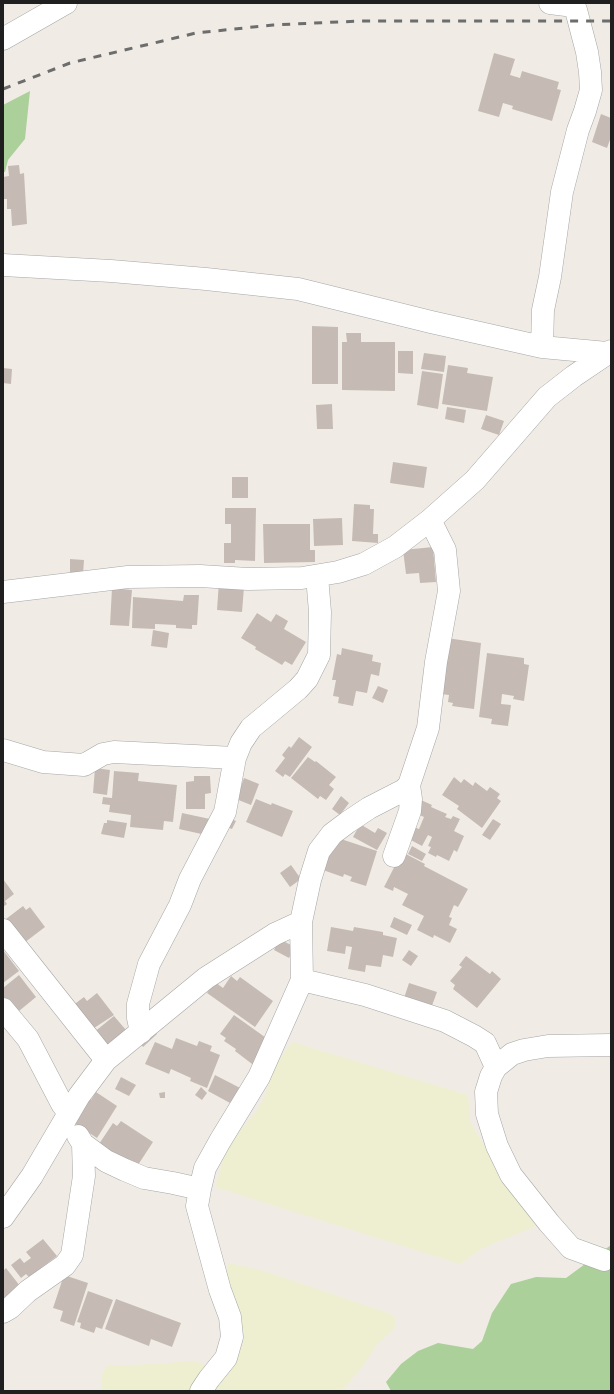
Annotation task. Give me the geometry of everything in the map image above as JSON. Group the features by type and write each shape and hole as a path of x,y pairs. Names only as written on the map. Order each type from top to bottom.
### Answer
{"street":[{"path":"3,40 66,3"},
{"path":"542,347 543,310 551,269 562,192 578,130 591,90 587,52 576,10 574,6 550,3"},
{"path":"3,265 198,278 298,289 424,321 542,347 609,352"},
{"path":"3,592 128,577 200,576 248,579 302,578 338,572 364,564 395,547 430,520 475,480 547,397 609,352"},
{"path":"394,856 410,811 411,799 409,786 428,728 436,662 449,591 446,550 430,520"},
{"path":"141,1032 138,1018 138,1004 150,964 180,905 190,879 225,812 235,758 241,743 251,728 298,689 307,679 319,655 320,612 317,576"},
{"path":"3,750 43,762 84,765 103,754 114,752 235,758"},
{"path":"201,1391 226,1358 232,1337 230,1317 220,1290 197,1206 205,1168 220,1140 259,1077 302,980 301,922 310,880 319,851 332,834 348,822 409,786"},
{"path":"3,1217 32,1176 79,1096 106,1060 206,978 274,934 301,922"},
{"path":"3,930 106,1060"},
{"path":"302,980 365,995 445,1021 485,1043 496,1067"},
{"path":"3,1009 28,1039 62,1104 66,1118 83,1144 106,1161 144,1178 200,1189"},
{"path":"604,1260 571,1248 511,1175 497,1146 487,1114 486,1092 491,1076 496,1067 512,1054 524,1050 548,1046 611,1046"},
{"path":"3,1312 10,1308 28,1291 65,1265 72,1255 84,1176 83,1144"}],"green space":[{"path":"30,91 25,139 8,160 5,172 3,172 3,105"},
{"path":"292,1042 468,1095 470,1122 497,1167 539,1225 483,1248 460,1264 215,1187 225,1152 255,1113 265,1096 274,1067"},
{"path":"611,1245 611,1391 391,1391 386,1382 401,1364 418,1351 438,1343 473,1349 482,1341 492,1313 511,1284 536,1277 566,1278"},
{"path":"228,1263 264,1271 391,1314 396,1320 394,1329 378,1343 362,1367 342,1391 210,1391 226,1368 226,1272"},
{"path":"195,1361 209,1368 194,1391 101,1391 102,1374 106,1367 112,1365 171,1363"}],"building":[{"path":"494,53 515,59 510,75 520,78 522,71 559,82 557,89 561,90 552,121 512,109 513,106 503,103 499,117 478,111"},
{"path":"601,114 611,118 611,137 607,148 592,142"},
{"path":"19,165 20,174 24,173 27,224 12,226 11,209 7,209 7,199 3,199 3,177 9,176 8,166"},
{"path":"312,326 338,327 338,384 312,384"},
{"path":"346,333 361,333 361,342 395,342 395,391 342,390 342,342 347,342"},
{"path":"398,351 413,351 413,374 398,373"},
{"path":"424,353 446,356 444,372 421,369"},
{"path":"448,365 468,368 467,373 493,377 487,411 442,404"},
{"path":"3,368 12,369 11,384 3,383"},
{"path":"422,371 443,374 438,409 417,405"},
{"path":"332,404 333,429 317,429 316,405"},
{"path":"447,407 466,410 464,423 445,419"},
{"path":"486,415 504,421 499,435 481,429"},
{"path":"393,462 427,467 424,488 390,483"},
{"path":"232,477 248,477 248,498 232,498"},
{"path":"354,504 370,505 370,509 374,509 373,534 378,534 378,543 352,541"},
{"path":"225,508 256,508 255,561 235,560 235,563 224,563 224,543 231,543 231,524 225,524"},
{"path":"342,518 343,545 314,546 313,519"},
{"path":"263,524 310,524 310,550 315,550 315,562 264,563"},
{"path":"433,547 436,582 420,583 419,573 406,574 403,550"},
{"path":"70,559 84,560 83,574 70,573"},
{"path":"219,581 244,587 242,612 217,610"},
{"path":"112,588 132,590 129,626 110,625"},
{"path":"184,595 199,595 197,625 192,625 192,629 176,628 176,625 155,624 155,629 132,628 133,597 183,601"},
{"path":"257,613 271,622 276,614 288,621 284,629 306,642 292,665 285,661 282,665 255,649 256,647 241,638"},
{"path":"153,630 169,633 167,648 151,646"},
{"path":"447,638 481,643 474,709 452,706 453,703 448,702 449,695 441,694"},
{"path":"342,648 373,655 372,661 381,663 379,676 371,674 367,693 356,691 353,706 338,703 339,697 333,696 336,680 332,680 337,654 341,655"},
{"path":"487,653 524,658 524,664 529,665 524,701 513,699 514,696 502,694 501,704 511,705 508,726 491,724 492,719 479,717"},
{"path":"378,686 388,690 383,703 372,698"},
{"path":"299,737 312,747 290,777 285,774 283,777 275,771 285,758 282,755 289,746 291,748"},
{"path":"308,757 315,762 316,761 336,777 329,785 334,789 326,800 320,796 318,799 291,778"},
{"path":"95,768 110,770 107,795 93,793"},
{"path":"114,771 139,773 138,781 177,785 173,822 164,821 163,830 130,827 131,815 109,812 110,805 102,804 103,797 112,798"},
{"path":"194,776 210,776 211,793 205,794 205,809 186,809 186,782 194,781"},
{"path":"454,777 461,783 464,779 473,786 475,782 487,791 490,787 500,794 497,798 501,801 482,828 457,809 459,806 442,795"},
{"path":"244,778 259,784 251,805 236,799"},
{"path":"341,796 349,803 340,815 332,809"},
{"path":"256,799 293,811 282,837 246,822"},
{"path":"421,800 432,805 431,807 447,814 445,817 451,819 453,816 460,819 454,831 464,836 457,852 454,850 449,861 437,855 436,857 428,853 431,847 428,846 432,837 428,835 422,846 409,839 414,827 419,829 424,817 415,813"},
{"path":"182,813 210,819 206,835 179,829"},
{"path":"227,817 236,821 232,829 224,826"},
{"path":"493,819 501,824 490,840 482,835"},
{"path":"107,820 127,823 124,838 101,834 104,823 107,823"},
{"path":"360,824 375,833 378,828 387,833 377,850 353,837"},
{"path":"338,838 377,851 366,886 350,881 352,877 344,874 343,877 320,869"},
{"path":"412,846 426,854 422,861 408,854"},
{"path":"402,852 425,864 424,866 468,889 458,907 454,905 449,917 452,918 449,925 457,929 450,943 434,935 433,938 417,930 424,916 402,905 408,894 394,887 393,891 384,887"},
{"path":"291,865 301,879 290,887 280,873"},
{"path":"3,879 14,894 5,901 7,904 3,907"},
{"path":"23,906 26,910 30,907 45,927 24,943 6,919"},
{"path":"394,917 412,925 407,935 390,927"},
{"path":"331,927 353,931 354,927 383,932 383,935 397,938 393,957 383,955 381,967 366,965 365,972 348,969 352,947 346,946 345,954 327,951"},
{"path":"279,939 295,947 289,958 274,950"},
{"path":"3,950 19,971 3,983"},
{"path":"409,950 418,956 411,966 402,960"},
{"path":"466,956 490,974 492,971 501,979 477,1008 453,989 455,985 450,981 462,967 459,965"},
{"path":"19,975 36,997 13,1016 3,1003 3,988"},
{"path":"231,976 237,981 240,977 273,1001 255,1027 207,993 215,982 223,988"},
{"path":"409,983 437,992 430,1011 403,1001"},
{"path":"97,993 114,1015 91,1030 72,1006 84,997 87,1001"},
{"path":"234,1015 269,1040 256,1067 235,1051 236,1049 224,1041 226,1038 220,1034"},
{"path":"114,1016 126,1030 105,1047 93,1033"},
{"path":"152,1029 157,1034 143,1047 139,1042"},
{"path":"176,1038 197,1046 199,1041 212,1046 210,1051 220,1055 207,1088 190,1081 191,1078 171,1069 169,1074 145,1064 155,1042 172,1049"},
{"path":"215,1075 244,1090 237,1103 231,1101 230,1103 208,1091"},
{"path":"121,1077 136,1085 129,1096 115,1089"},
{"path":"201,1087 207,1093 202,1100 195,1095"},
{"path":"96,1092 117,1106 97,1138 74,1123 87,1097 91,1100"},
{"path":"165,1092 165,1098 160,1098 159,1093"},
{"path":"121,1121 153,1142 136,1168 99,1144 113,1123 117,1126"},
{"path":"43,1239 57,1256 29,1277 26,1274 21,1278 11,1265 20,1258 24,1263 31,1258 26,1252"},
{"path":"6,1268 20,1286 3,1299 3,1271"},
{"path":"64,1275 88,1283 74,1326 60,1321 63,1311 53,1308"},
{"path":"88,1291 113,1300 102,1329 96,1327 94,1333 80,1328 81,1323 77,1322"},
{"path":"116,1299 181,1323 172,1347 151,1339 149,1346 105,1329"}],"railway":[{"path":"3,89 70,63 196,33 273,25 360,21 611,21"}]}
